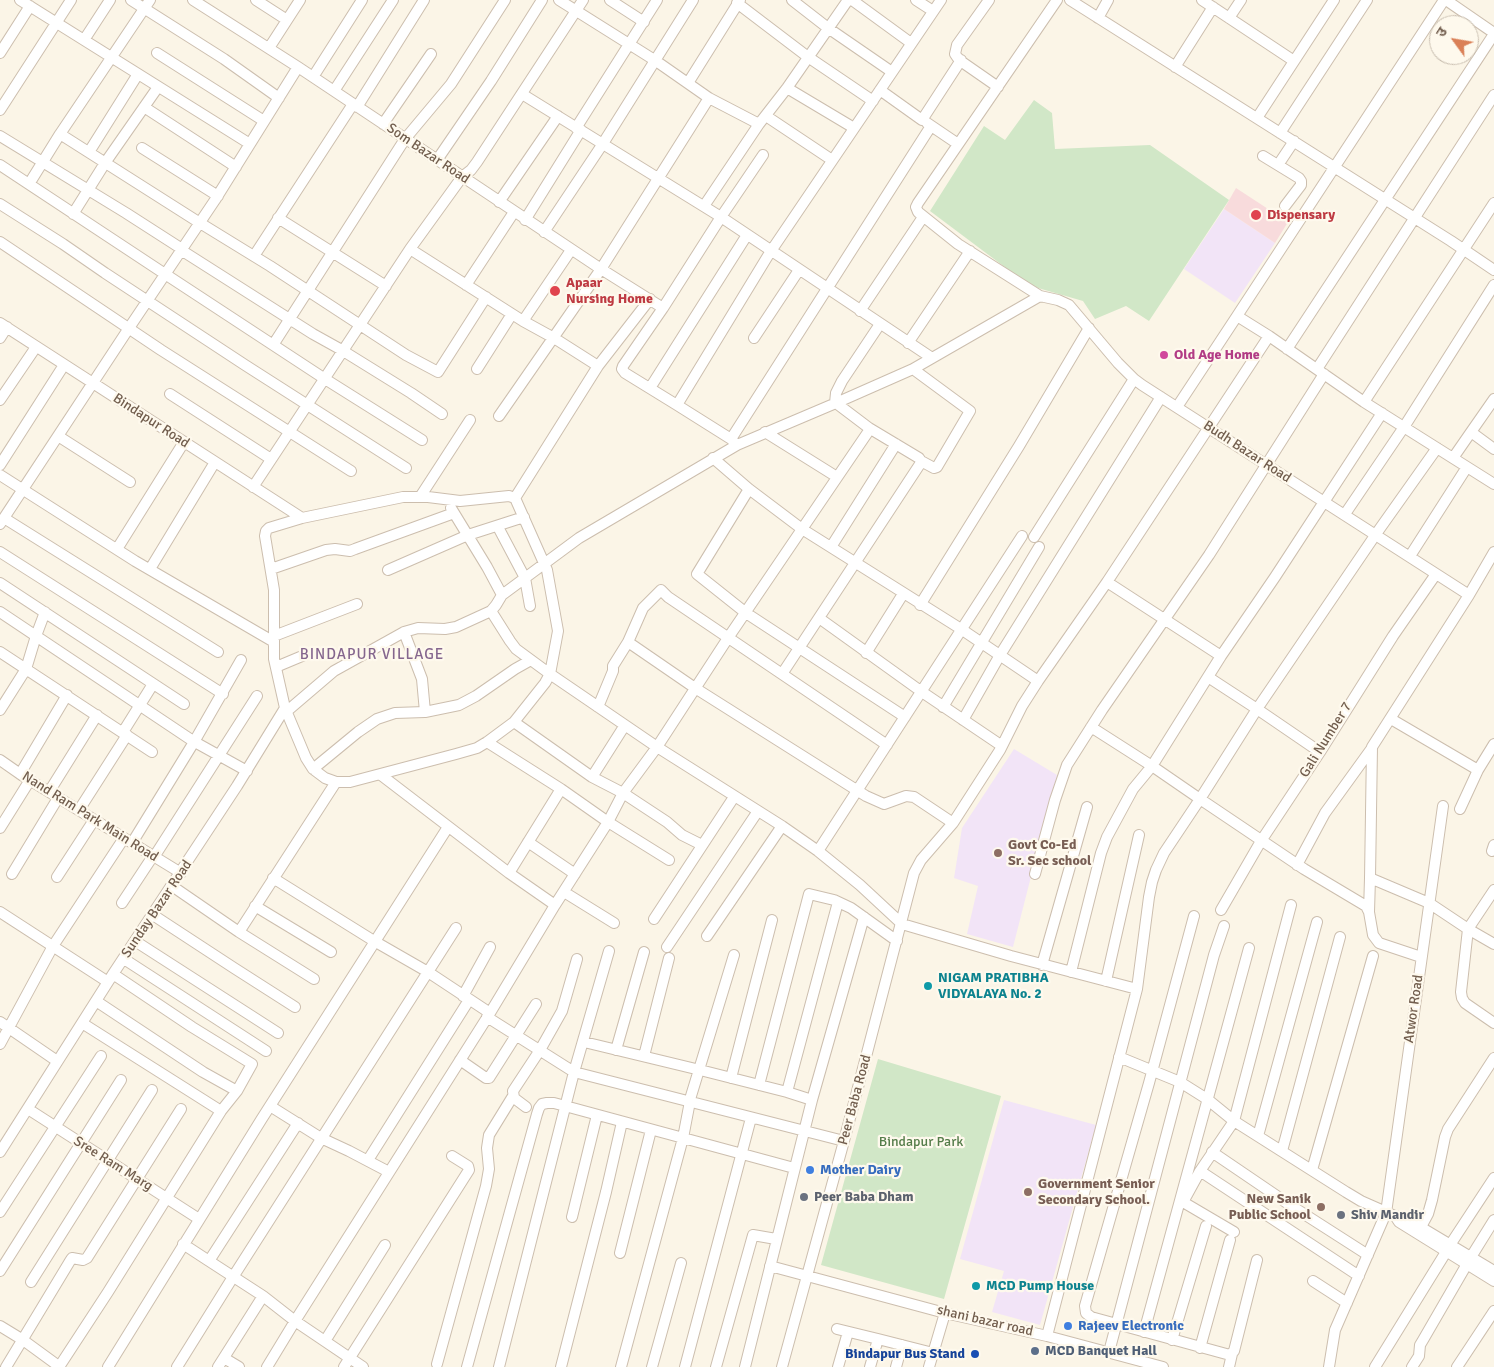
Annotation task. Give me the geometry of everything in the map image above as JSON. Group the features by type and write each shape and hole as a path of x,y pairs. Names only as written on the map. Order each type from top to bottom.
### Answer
{"street":[{"path":"20,0 250,144"},
{"path":"0,110 71,0"},
{"path":"84,40 110,0"},
{"path":"131,0 148,4 279,98"},
{"name":"Som Bazar Road","path":"193,0 298,67 601,270 663,308"},
{"path":"256,0 287,20"},
{"path":"269,48 300,0"},
{"path":"312,77 362,0"},
{"path":"334,91 393,0"},
{"path":"254,256 424,0"},
{"path":"273,345 406,139 451,84 505,0"},
{"path":"437,160 491,81 542,0"},
{"path":"559,0 630,44 709,98 758,124"},
{"path":"253,487 410,250 462,177 477,162 583,0"},
{"path":"610,0 644,22"},
{"path":"525,220 657,0"},
{"path":"544,232 656,61 693,0"},
{"path":"792,0 828,28 892,72"},
{"path":"704,206 758,124 787,88 848,0"},
{"path":"852,0 912,43"},
{"path":"916,0 933,11"},
{"path":"678,404 771,251 941,0"},
{"path":"989,0 958,45 955,54 960,60 998,87"},
{"path":"860,311 923,217 916,207 918,203 1057,0"},
{"path":"1070,0 1494,270"},
{"path":"1098,18 1108,0"},
{"path":"1202,0 1294,61"},
{"path":"1229,18 1241,0"},
{"path":"1256,118 1334,0"},
{"path":"1280,133 1367,0"},
{"path":"1177,407 1445,0 1494,33 1287,348"},
{"path":"688,83 739,2 808,57 872,101"},
{"path":"28,184 148,4"},
{"path":"0,53 30,6"},
{"path":"1175,67 1214,8"},
{"path":"157,53 264,121"},
{"path":"384,124 431,54"},
{"path":"922,120 960,60"},
{"path":"218,652 2,521 164,274 218,196 298,67"},
{"path":"88,152 138,74"},
{"path":"73,214 105,163 158,87"},
{"path":"787,88 854,128"},
{"path":"880,90 958,144"},
{"path":"522,94 704,206 932,358"},
{"path":"1035,874 1055,800 1067,765 1209,555 1267,465 1320,372 1414,218 1494,95"},
{"path":"499,416 601,270 709,98"},
{"path":"144,107 236,167"},
{"path":"499,202 558,116"},
{"path":"766,116 832,160"},
{"path":"734,442 827,288 932,126"},
{"path":"60,134 254,256 406,355 438,372 486,297"},
{"path":"0,136 88,189 442,414"},
{"path":"1278,165 1294,142"},
{"path":"142,148 218,196"},
{"path":"734,442 678,404 625,373 622,369 721,217 764,155"},
{"path":"1263,156 1299,178 1301,182 1301,185 1285,206"},
{"path":"0,165 325,379 422,440"},
{"path":"1364,402 1494,203"},
{"path":"0,204 406,468"},
{"path":"466,285 514,212"},
{"name":"Budh Bazar Road","path":"923,217 958,244 1040,296 1064,302 1075,311 1134,379 1469,595"},
{"path":"278,218 386,286"},
{"path":"650,388 747,235"},
{"path":"0,242 160,350 351,471"},
{"path":"410,250 598,366"},
{"path":"523,321 572,250"},
{"path":"908,343 970,251"},
{"path":"754,338 799,270"},
{"path":"1345,514 1404,427 1494,285"},
{"path":"425,712 422,679 404,632 418,628 450,628 491,611 502,595 579,538 713,458 734,442 765,432 836,403 912,368 1040,296"},
{"path":"515,498 598,366 650,300"},
{"path":"477,369 512,314"},
{"path":"1237,316 1287,348 1364,402 1494,484"},
{"path":"836,403 836,393 842,381 880,324"},
{"path":"0,338 4,325"},
{"name":"Bindapur Road","path":"4,325 302,518"},
{"path":"920,604 1019,446 1089,328"},
{"name":"Peer Baba Road","path":"782,1367 917,867 953,822 1002,746 1022,706 1038,681 1107,582 1269,336"},
{"path":"0,400 36,347"},
{"path":"0,465 64,365"},
{"path":"836,403 869,428 921,461 934,468 937,467 970,411 912,368"},
{"path":"1034,537 1134,379"},
{"path":"170,394 271,459"},
{"path":"963,720 1000,655 1161,397"},
{"path":"1453,458 1494,399"},
{"path":"1071,972 1101,853 1107,837 1133,789 1152,766 1221,656 1382,413"},
{"path":"420,497 470,420"},
{"path":"267,1367 489,1015 624,793 657,747 869,428"},
{"path":"765,432 837,477"},
{"path":"1471,432 1494,449"},
{"path":"58,436 130,482"},
{"path":"116,548 184,442"},
{"path":"831,547 896,444"},
{"path":"1047,1336 1137,990 1149,897 1156,870 1164,853 1257,709 1437,448"},
{"path":"713,458 749,489 802,529 961,629 1038,681"},
{"path":"782,674 921,461"},
{"path":"150,569 215,462"},
{"path":"1410,556 1467,467"},
{"path":"0,475 150,569 274,639"},
{"path":"749,489 696,574 746,612 905,717"},
{"path":"510,496 515,498 544,563 558,631 550,674 545,683 514,722 477,748 350,782 336,782 325,778 313,769 306,758 286,710 274,659 274,590 265,536 266,531 269,528 302,518 403,497 460,501 510,496"},
{"path":"446,499 502,595"},
{"path":"271,569 326,550 355,549 454,513"},
{"path":"388,570 468,535 498,527 524,517"},
{"path":"498,527 525,578 530,606"},
{"path":"818,851 1022,536"},
{"path":"943,706 1039,547"},
{"path":"0,552 223,694"},
{"path":"1297,865 1325,813 1372,747 1469,595 1494,552"},
{"name":"Gali Number 7","path":"1221,910 1261,841 1393,636 1436,574"},
{"path":"1107,582 1221,656"},
{"path":"0,583 184,704"},
{"path":"598,707 613,671 613,666 628,642 643,608 661,590 668,597 887,745"},
{"path":"866,653 903,594"},
{"path":"274,639 357,604"},
{"path":"491,611 516,649 657,747 818,851 860,885 902,924 1042,965 1137,990"},
{"path":"0,612 194,742 247,771"},
{"path":"0,710 26,669 45,612"},
{"path":"819,618 866,653 1002,746"},
{"name":"Sunday Bazar Road","path":"0,1152 57,1061 286,710 334,671 404,632"},
{"path":"628,642 695,688 857,790 884,804 906,796 914,797 953,822"},
{"path":"0,652 152,752"},
{"path":"276,667 307,654"},
{"path":"0,1044 53,946 194,742 241,660"},
{"path":"313,769 377,719 396,713 425,712 465,702 531,660"},
{"path":"1208,677 1320,752"},
{"path":"78,810 125,734 139,705 153,684"},
{"path":"20,774 68,695"},
{"path":"122,903 154,857 257,696"},
{"path":"12,874 98,715"},
{"path":"1390,718 1478,770"},
{"path":"514,722 592,777 624,793 667,822 682,835 702,845"},
{"path":"592,777 625,725"},
{"path":"1091,727 1152,766 1297,865 1366,906 1370,912"},
{"path":"487,742 669,860"},
{"path":"1460,809 1478,770 1494,744"},
{"path":"1372,747 1370,912 1373,935 1379,943 1422,957"},
{"name":"Nand Ram Park Main Road","path":"1,763 181,873"},
{"path":"381,775 509,873 555,905"},
{"path":"0,828 30,780"},
{"path":"239,932 336,782"},
{"path":"509,873 561,789"},
{"path":"654,919 734,796"},
{"path":"1042,965 1087,806"},
{"name":"Atwor Road","path":"1329,1367 1335,1330 1368,1255 1391,1215 1422,957 1443,806"},
{"path":"667,947 758,811"},
{"path":"57,877 94,820"},
{"path":"708,936 782,826"},
{"path":"108,1367 183,1244 448,827"},
{"path":"1106,981 1139,835"},
{"path":"528,842 575,874"},
{"path":"273,878 428,972 516,1035 574,1072 844,1141"},
{"path":"1370,878 1429,903 1494,944"},
{"path":"172,886 239,932 314,979"},
{"path":"1494,890 1468,929 1461,983 1462,998 1465,1003 1494,1023"},
{"path":"564,892 614,923"},
{"path":"759,1085 809,894 838,902 864,917 897,941"},
{"path":"787,1092 838,902"},
{"path":"256,906 331,952"},
{"path":"1200,1348 1232,1236 1183,1202 1200,1171 1234,1121 1291,906"},
{"path":"0,912 53,946 111,978 252,1064 237,1091 221,1111 60,1367 0,1326"},
{"path":"153,915 295,1007"},
{"path":"1194,916 1085,1306 1086,1313 1091,1317 1200,1348 1227,1355 1232,1354"},
{"path":"745,1367 794,1168 864,917"},
{"path":"732,1078 772,920"},
{"path":"1258,1136 1317,922"},
{"path":"1109,1352 1214,955 1224,926"},
{"path":"178,1367 321,1138 456,928"},
{"path":"1282,1151 1340,937"},
{"path":"135,941 278,1033"},
{"path":"368,1160 466,998 490,947"},
{"path":"1144,1332 1249,948"},
{"path":"499,1367 574,1072 609,951"},
{"path":"616,1050 644,952"},
{"path":"621,1367 683,1138 690,1103 734,955"},
{"path":"1312,1170 1373,956"},
{"path":"644,1056 668,958"},
{"path":"124,959 266,1051"},
{"path":"437,1364 486,1186 489,1169 487,1148 489,1135 563,1008 577,959"},
{"path":"96,1001 203,1072 237,1091"},
{"path":"460,1060 488,1078 536,1004"},
{"path":"0,1022 57,1061"},
{"path":"82,1023 221,1111"},
{"path":"584,1042 732,1078 812,1100"},
{"path":"0,1212 101,1056"},
{"path":"1119,1057 1180,1082 1207,1099 1234,1121 1361,1201 1391,1215 1402,1216 1421,1227 1448,1249"},
{"path":"1421,1227 1428,1214 1432,1200 1439,1171 1442,1147 1448,1129 1494,1058"},
{"path":"0,1270 121,1080"},
{"path":"30,1282 152,1090"},
{"path":"513,1096 526,1106"},
{"path":"467,1367 539,1108 547,1103 554,1103 794,1168"},
{"path":"270,1106 321,1138 389,1172"},
{"name":"Sree Ram Marg","path":"28,1109 199,1219"},
{"path":"6,1367 72,1258 82,1260 87,1258 181,1109"},
{"path":"572,1217 597,1116"},
{"path":"685,1367 751,1118"},
{"path":"561,1367 622,1122"},
{"path":"209,1261 298,1123"},
{"path":"620,1253 651,1130"},
{"path":"1212,1152 1368,1255"},
{"path":"347,1363 469,1170 468,1166 452,1156"},
{"path":"1200,1171 1359,1276"},
{"path":"1375,1367 1494,1178"},
{"path":"1391,1215 1398,1222 1469,1261 1494,1271"},
{"path":"1412,1367 1419,1356 1420,1345 1494,1220"},
{"path":"1172,1340 1206,1226"},
{"path":"716,1367 752,1235 776,1239"},
{"path":"183,1244 263,1296 325,1341 347,1363 364,1367"},
{"path":"325,1341 385,1245"},
{"path":"1229,1367 1257,1260"},
{"path":"1469,1261 1494,1281"},
{"path":"652,1367 680,1263"},
{"name":"shani bazar road","path":"770,1266 945,1313 1109,1352 1146,1365 1163,1367"},
{"path":"1312,1281 1347,1303"},
{"path":"239,1367 221,1363 263,1296"},
{"path":"1457,1367 1494,1311"},
{"path":"930,1367 945,1313"},
{"path":"838,1367 842,1330 933,1353"},
{"path":"870,1367 878,1339"},
{"path":"896,1367 902,1345"}],"shaded area":[{"name":"Dispensary","path":"1236,188 1288,222 1275,243 1224,209"},
{"path":"1224,209 1275,243 1235,303 1184,269"},
{"name":"Govt Co-Ed Sr. Sec school","path":"1014,749 1057,775 1013,947 967,934 978,886 954,878 962,828"},
{"name":"Government Senior Secondary School.","path":"1004,1100 1096,1125 1040,1325 992,1312 1004,1271 960,1259"}],"green space":[{"path":"1034,100 1052,113 1055,149 1150,145 1229,200 1149,321 1126,306 1095,319 1083,301 1038,288 1022,280 930,211 984,126 1005,140"},
{"name":"Bindapur Park","path":"878,1059 1001,1096 944,1299 821,1265"}],"place":[{"name":"Dispensary","path":"1256,215"},
{"name":"Apaar Nursing Home","path":"555,291"},
{"name":"Old Age Home","path":"1164,355"},
{"name":"Govt Co-Ed Sr. Sec school","path":"998,853"},
{"name":"NIGAM PRATIBHA VIDYALAYA No. 2","path":"928,986"},
{"name":"Mother Dairy","path":"810,1170"},
{"name":"Government Senior Secondary School.","path":"1028,1192"},
{"name":"Peer Baba Dham","path":"804,1197"},
{"name":"New Sanik Public School","path":"1321,1207"},
{"name":"Shiv Mandir","path":"1341,1215"},
{"name":"MCD Pump House","path":"976,1286"},
{"name":"Rajeev Electronic","path":"1068,1326"},
{"name":"MCD Banquet Hall","path":"1035,1351"},
{"name":"Bindapur Bus Stand","path":"975,1354"}],"district":[{"name":"BINDAPUR VILLAGE","path":"372,655"}]}
